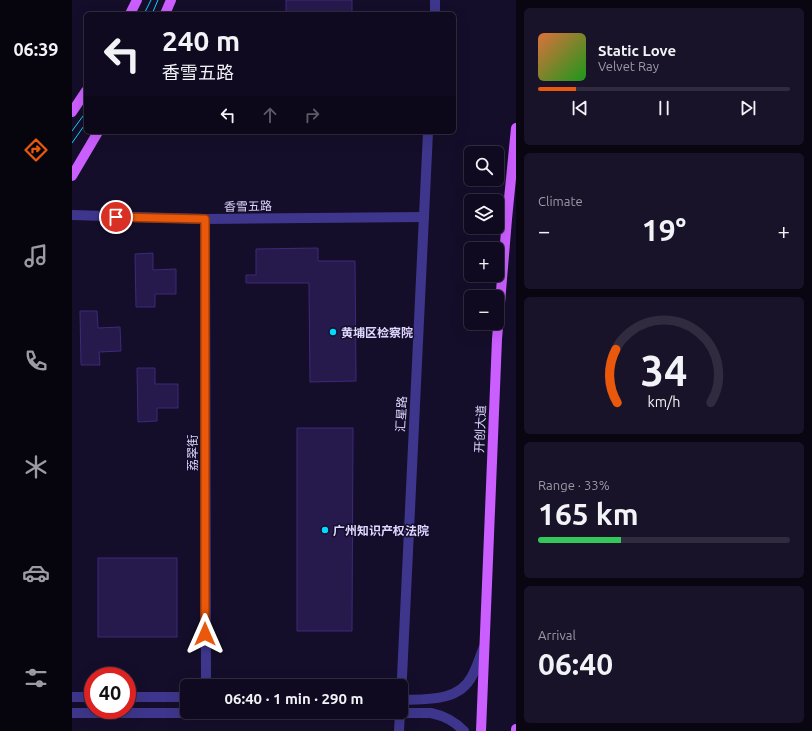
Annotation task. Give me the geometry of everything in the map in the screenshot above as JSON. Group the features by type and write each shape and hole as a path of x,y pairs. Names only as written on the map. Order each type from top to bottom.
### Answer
{"main road":[{"path":"131,12 137,0"},
{"path":"166,12 171,0"},
{"path":"72,112 84,94"},
{"name":"开创大道","path":"481,731 497,339 516,128"},
{"path":"72,176 97,134"}],"street":[{"path":"434,12 435,0"},
{"name":"汇星路","path":"402,679 428,134"},
{"name":"香雪五路","path":"72,215 205,219 424,217"},
{"name":"荔翠街","path":"205,219 206,679"},
{"path":"408,698 445,697 463,687 472,677 484,647"},
{"path":"136,697 180,696"},
{"path":"72,697 84,697"},
{"path":"72,712 180,712"},
{"path":"408,712 431,713 443,716 458,725 464,731"},
{"path":"399,731 400,719"}],"building":[{"path":"286,0 352,0 352,12 286,12"},
{"name":"黄埔区检察院","path":"318,248 318,261 355,261 356,381 310,382 309,283 246,283 246,275 256,275 256,249"},
{"path":"153,253 153,270 176,269 176,294 155,294 155,307 136,307 135,254"},
{"path":"80,311 97,311 98,328 120,327 121,351 99,352 100,365 81,365"},
{"path":"137,368 155,368 155,384 178,384 178,408 157,408 157,421 138,422"},
{"name":"广州知识产权法院","path":"297,428 353,428 352,631 297,631"},
{"path":"98,558 177,558 177,637 98,637"}],"tram line":[{"path":"145,12 151,0"},
{"path":"153,12 158,0"},
{"path":"72,131 84,115"},
{"path":"72,143 84,126"}],"place":[{"name":"黄埔区检察院","path":"333,332"},
{"name":"广州知识产权法院","path":"325,530"}],"route":[{"path":"116,217 205,219 205,634"}]}
